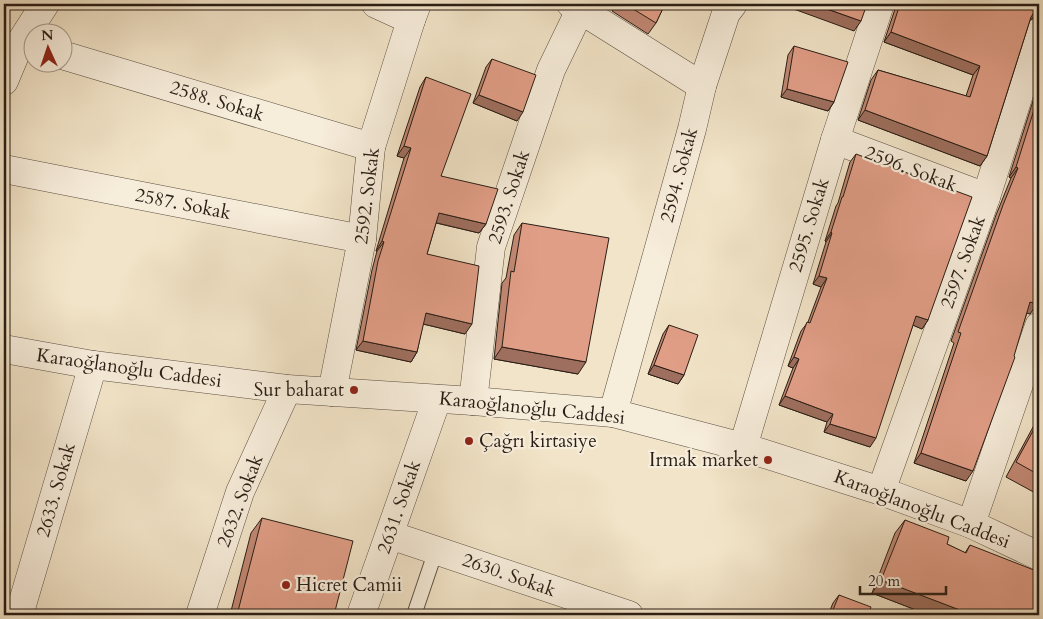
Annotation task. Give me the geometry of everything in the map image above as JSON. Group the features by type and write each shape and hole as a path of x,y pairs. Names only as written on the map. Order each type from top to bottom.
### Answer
{"street":[{"path":"36,22 45,4"},
{"path":"376,4 414,12"},
{"name":"2594. Sokak","path":"612,413 692,129 702,86 726,13 733,4"},
{"name":"2595. Sokak","path":"743,447 835,140 880,4"},
{"path":"578,6 702,86"},
{"name":"2593. Sokak","path":"473,401 491,247 552,70 578,6"},
{"name":"2592. Sokak","path":"332,392 362,239 371,147 414,12"},
{"name":"2597. Sokak","path":"881,490 986,197 1039,32"},
{"path":"4,81 22,51"},
{"name":"2588. Sokak","path":"72,58 371,147"},
{"name":"2596. Sokak","path":"835,140 986,197"},
{"name":"2587. Sokak","path":"4,169 362,239"},
{"path":"971,524 1039,326"},
{"name":"Karaoğlanoğlu Caddesi","path":"4,349 93,365 287,389 473,401 612,413 743,447 881,490 971,524 1039,556"},
{"name":"2633. Sokak","path":"19,615 93,365"},
{"name":"2632. Sokak","path":"200,615 240,492 287,389"},
{"name":"2631. Sokak","path":"360,615 437,399"},
{"name":"2630. Sokak","path":"390,535 629,615"}],"lane":[{"path":"414,615 436,550"}],"building":[{"path":"625,4 665,4 656,23"},
{"path":"813,4 867,4 861,21"},
{"path":"900,4 1039,4 1039,9 1031,17 987,156 865,110 878,70 970,97 980,66 891,32"},
{"path":"794,46 848,62 834,102 787,89"},
{"path":"492,59 536,75 523,112 479,95"},
{"path":"426,77 471,94 441,176 498,189 486,224 439,213 427,254 479,266 472,324 426,313 417,352 363,341 378,261 384,242 382,241 411,148 404,146"},
{"path":"1039,94 1039,298 1037,304 1030,302 1015,357 973,471 921,453 961,333 958,332 1018,168 1016,167"},
{"path":"856,154 972,197 928,320 916,316 876,438 830,424 833,414 785,396 799,359 794,357 807,322 810,323 827,278 819,276"},
{"path":"522,223 609,238 586,362 502,347 511,271 514,272"},
{"path":"669,325 698,335 684,375 654,365"},
{"path":"1039,420 1039,475 1016,462"},
{"name":"Hicret Camii","path":"262,518 353,541 334,615 237,615"},
{"path":"905,520 949,537 947,544 966,553 970,545 1039,572 1039,615 973,615 881,580"},
{"path":"839,595 871,607 868,615 831,615"}],"place":[{"name":"Sur baharat","path":"354,390"},
{"name":"Çağrı kirtasiye","path":"469,441"},
{"name":"Irmak market","path":"768,460"},
{"name":"Hicret Camii","path":"286,585"}]}
